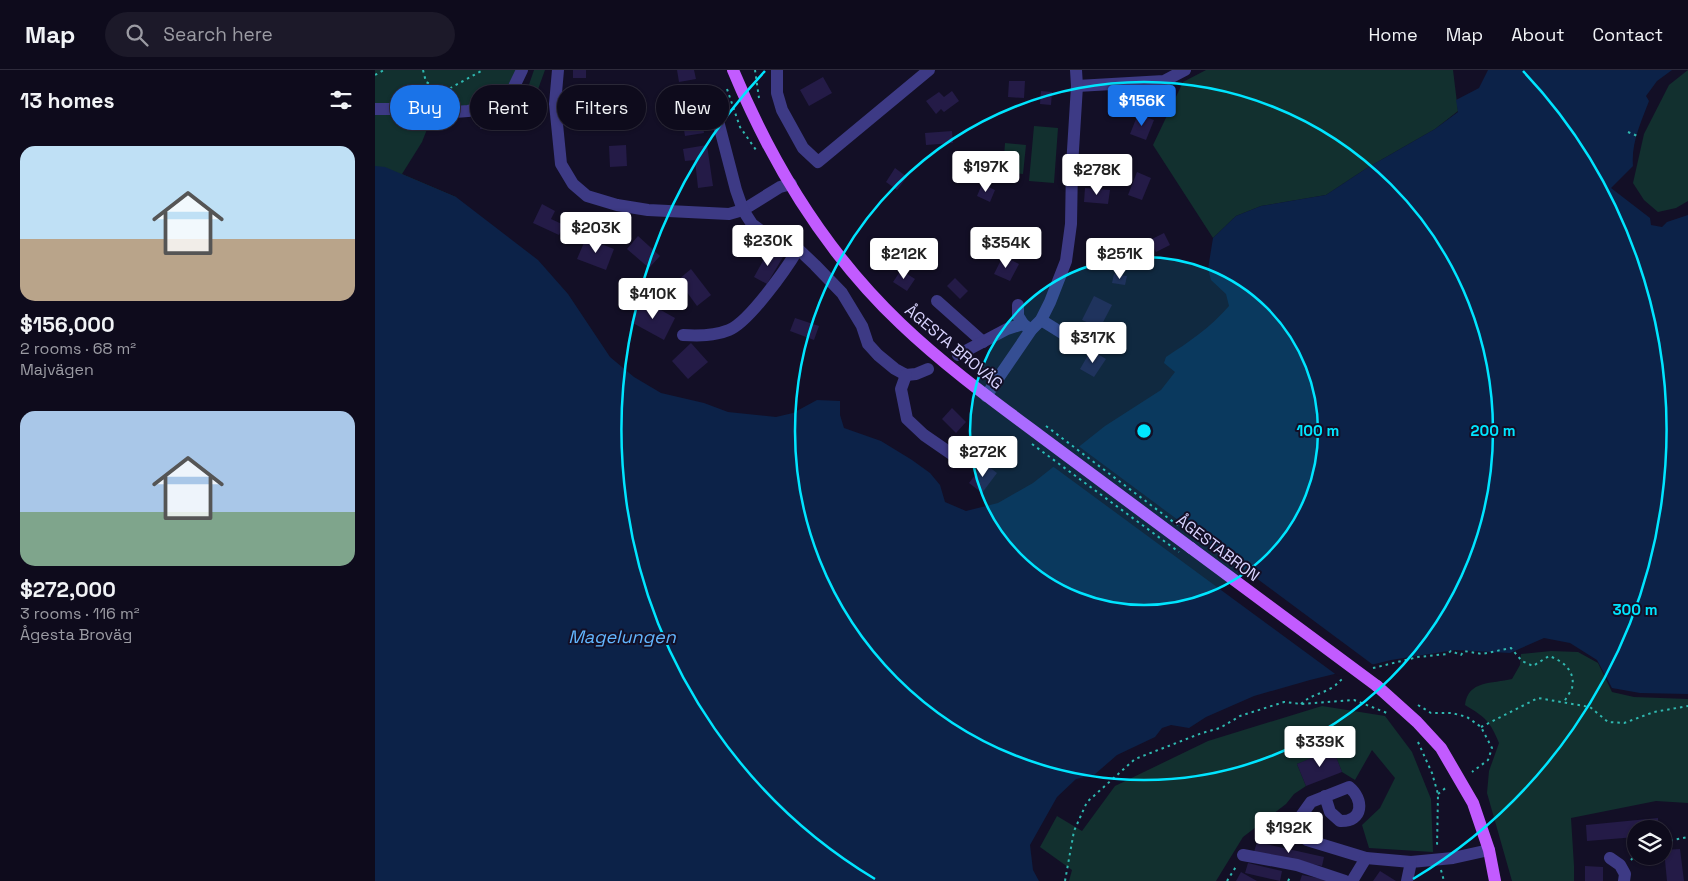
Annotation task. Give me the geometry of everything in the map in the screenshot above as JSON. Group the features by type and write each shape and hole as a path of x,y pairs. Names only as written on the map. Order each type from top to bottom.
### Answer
{"main road":[{"name":"ÅGESTA BROVÄG","path":"733,70 749,108 791,184 809,214 844,261 871,293 931,352 1039,435"},
{"name":"ÅGESTABRON","path":"1039,435 1377,686 1417,722 1441,748 1473,803 1489,850"},
{"path":"1489,850 1495,881"}],"street":[{"path":"515,85 522,70"},
{"path":"558,70 555,104 561,164 573,184 587,196 617,205 648,210 729,214 743,210 780,187 791,184"},
{"path":"777,70 777,93 782,110 803,148 818,162 929,70"},
{"path":"986,396 1032,325 1051,302 1066,261 1071,224 1077,70"},
{"path":"1077,86 1164,81 1185,70"},
{"path":"375,109 394,109 428,114 470,110"},
{"path":"720,130 736,190 743,210 752,224 764,233 798,249 842,294 861,326 868,344 895,369 906,375 916,374 928,369"},
{"path":"683,335 708,336 729,330 740,324 785,270 798,249"},
{"path":"937,301 983,342"},
{"path":"1018,305 1018,316 1032,325 1083,346"},
{"path":"958,355 1007,329 1032,325"},
{"path":"906,375 901,389 907,419 924,435 953,455"},
{"path":"1325,796 1311,802 1285,827 1307,840 1366,858 1411,862 1453,858 1489,850"},
{"path":"1243,855 1297,865 1345,881"},
{"path":"1352,881 1366,858"},
{"path":"1610,858 1620,865 1625,874 1625,881"},
{"path":"1407,881 1411,862"}],"path":[{"path":"375,76 384,70"},
{"path":"423,70 426,82 445,91 483,70"},
{"path":"755,70 759,101"},
{"path":"547,103 555,104"},
{"path":"1629,132 1640,137"},
{"path":"1382,666 1418,657 1447,654 1451,651 1461,655 1464,651 1482,654 1511,648 1522,660 1533,666 1549,656 1560,660 1571,672 1572,688 1564,702"},
{"path":"1301,704 1306,699 1336,686 1340,680"},
{"path":"1481,727 1538,698 1590,707 1608,722 1624,723 1654,712 1688,706"},
{"path":"1065,881 1074,831 1087,802 1135,758 1201,733 1220,728 1240,716 1284,702 1301,704 1354,700 1387,713"},
{"path":"1414,703 1431,713 1452,713 1467,718 1481,727 1491,748 1487,760 1472,772"},
{"path":"1417,739 1432,772 1438,794 1436,844"},
{"path":"1438,794 1448,786"},
{"path":"1672,840 1688,837"},
{"path":"1227,881 1243,855"}],"green space":[{"path":"375,70 522,70 513,85 470,85 470,109 460,110 460,85 390,85 390,130 427,130 422,142 402,174 456,197 375,239"},
{"path":"534,70 545,70 540,85 529,85"},
{"path":"1206,70 1453,70 1458,111 1435,129 1367,168 1326,195 1261,206 1236,216 1213,238 1153,145 1183,82"},
{"path":"1688,70 1688,201 1676,208 1658,212 1644,200 1633,183 1644,134 1669,85"},
{"path":"1034,126 1058,128 1054,183 1029,181"},
{"path":"1005,143 1026,145 1023,174 1003,172"},
{"path":"1551,651 1578,652 1598,663 1612,692 1634,697 1688,699 1688,803 1656,801 1571,818 1574,881 1512,881 1487,793 1489,771 1499,743 1493,729 1486,720 1465,705 1467,697 1476,687 1482,684 1512,679 1520,665 1521,654"},
{"path":"1322,706 1385,716 1412,752 1431,799 1433,852 1369,848 1362,825 1380,808 1395,778 1372,750 1355,780 1342,772 1333,750 1297,764 1306,786 1243,837 1216,881 1069,881 1072,870 1040,847 1057,816 1082,831 1115,786 1208,741"}],"water":[{"name":"Magelungen","path":"1488,70 1672,70 1657,81 1646,96 1649,101 1635,141 1633,166 1611,188 1650,218 1651,225 1662,227 1667,222 1688,215 1688,694 1640,693 1612,688 1597,660 1570,643 1544,638 1510,653 1455,650 1391,660 1254,696 1206,717 1189,728 1171,725 1162,728 1155,737 1117,755 1094,775 1076,779 1057,797 1030,845 1033,870 1039,881 375,881 375,166 385,167 456,197 538,260 568,294 610,357 634,377 661,393 704,403 728,412 776,417 793,413 817,400 840,401 840,415 844,428 881,441 912,460 930,473 940,485 945,502 966,511 998,503 1033,483 1105,426 1161,390 1175,372 1164,363 1166,357 1191,340 1229,306 1226,294 1211,280 1208,269 1213,238 1236,216 1261,206 1326,195 1367,168 1435,129 1458,112 1456,100 1479,88"}],"pier":[{"path":"1077,445 1376,667 1338,676 1051,465"}],"building":[{"path":"573,70 586,70 586,78 573,78"},
{"path":"677,70 694,70 696,79 679,82"},
{"path":"823,77 832,93 809,106 800,90"},
{"path":"1009,81 1025,81 1024,98 1008,97"},
{"path":"952,91 959,101 944,112 941,109 936,114 926,101 939,92 944,97"},
{"path":"1041,91 1052,92 1051,105 1040,104"},
{"path":"1138,114 1154,120 1146,140 1130,134"},
{"path":"684,130 704,130 704,133 685,136"},
{"path":"952,131 953,143 926,145 925,133"},
{"path":"626,145 627,166 610,167 609,146"},
{"path":"707,145 713,186 698,188 695,160 685,161 683,149"},
{"path":"895,168 907,177 897,190 886,182"},
{"path":"1137,172 1151,178 1142,200 1128,195"},
{"path":"982,184 995,190 990,202 977,196"},
{"path":"1085,188 1110,190 1108,204 1084,202"},
{"path":"542,204 555,211 551,219 564,225 559,235 533,223"},
{"path":"1164,233 1170,245 1156,252 1150,240"},
{"path":"638,236 660,256 649,268 627,249"},
{"path":"586,238 614,249 606,270 577,259"},
{"path":"769,250 783,257 767,284 754,277"},
{"path":"1003,256 1019,264 1010,281 994,274"},
{"path":"691,269 711,295 697,306 678,280"},
{"path":"901,270 915,279 907,291 893,282"},
{"path":"1114,274 1127,276 1125,285 1112,283"},
{"path":"955,278 968,291 960,299 947,286"},
{"path":"1094,296 1112,305 1100,328 1082,320"},
{"path":"643,300 675,318 664,340 631,322"},
{"path":"795,318 819,326 814,340 790,331"},
{"path":"1079,323 1092,330 1084,343 1072,336"},
{"path":"691,343 708,362 688,379 672,361"},
{"path":"1091,350 1106,359 1094,377 1080,369"},
{"path":"952,408 966,422 956,433 942,419"},
{"path":"984,463 997,473 982,493 969,483"},
{"path":"1333,749 1342,772 1306,786 1297,764"},
{"path":"1658,818 1658,820 1637,820"},
{"path":"1627,821 1627,838 1587,841 1586,825"},
{"path":"1257,842 1324,857 1322,866 1254,852"},
{"path":"1680,849 1684,881 1667,881 1665,865 1672,865 1672,850"},
{"path":"1248,863 1282,871 1280,881 1245,873"},
{"path":"1585,866 1603,867 1603,881 1585,881"},
{"path":"1380,871 1396,881 1373,881"},
{"path":"1241,872 1257,881 1236,881"},
{"path":"1302,875 1328,880 1328,881 1300,881"}]}
